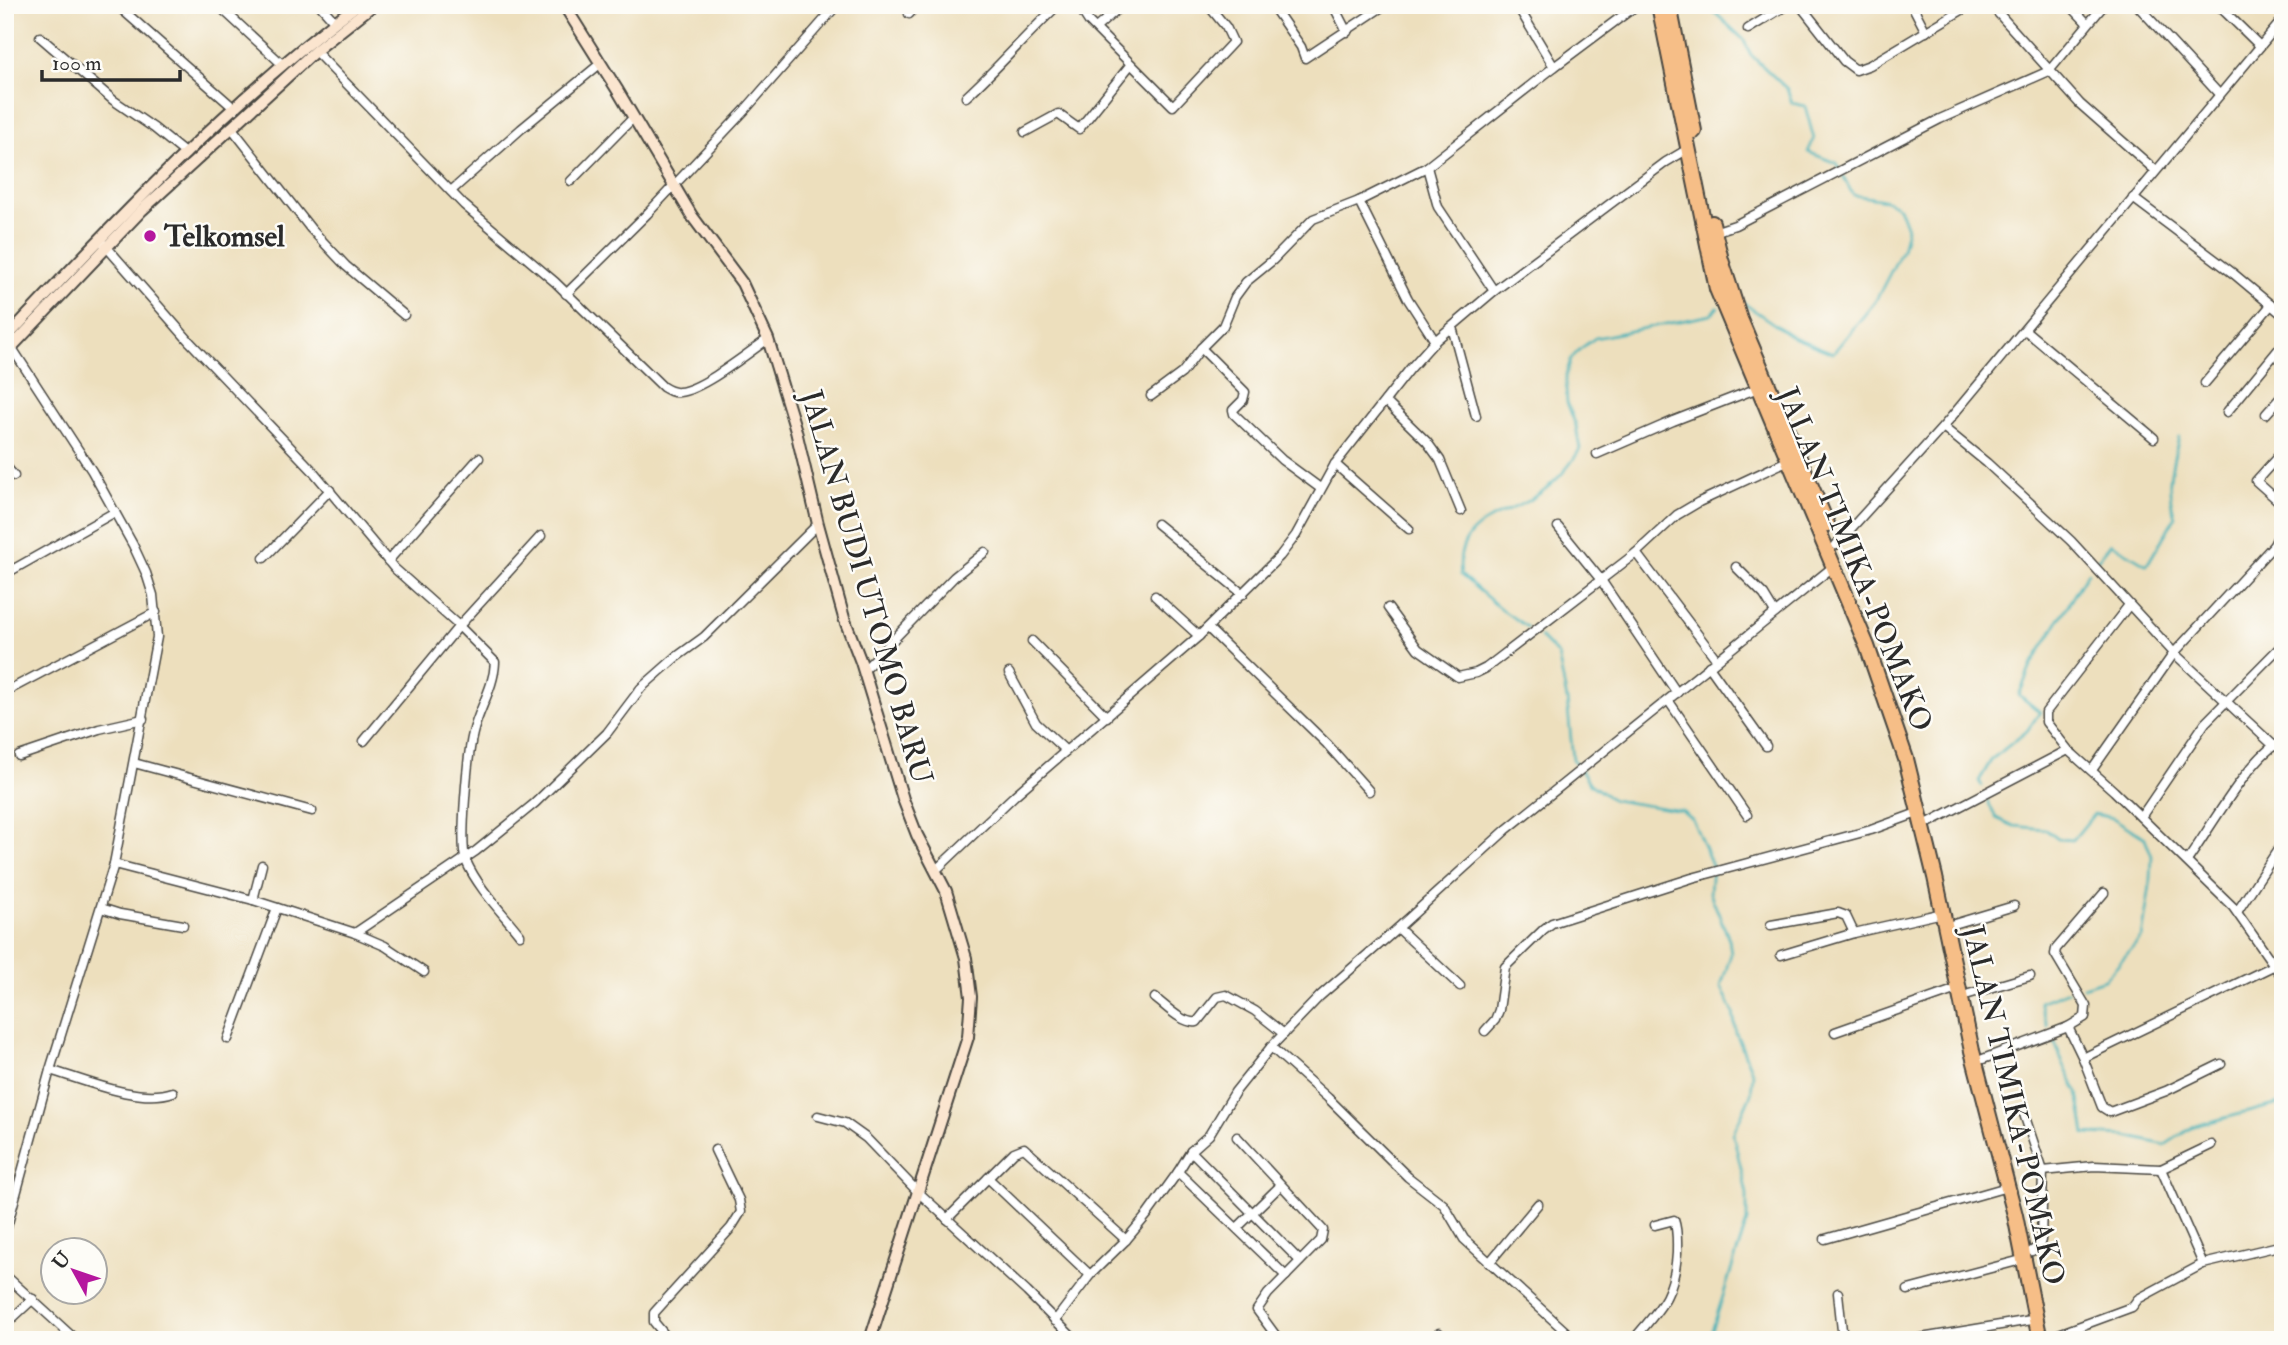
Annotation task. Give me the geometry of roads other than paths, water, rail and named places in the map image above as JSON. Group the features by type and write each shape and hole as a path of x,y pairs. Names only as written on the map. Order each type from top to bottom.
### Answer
{"highway":[{"name":"JALAN TIMIKA-POMAKO","path":"1659,5 1670,36 1714,232 1740,319 1890,680 1914,757 1942,913 1983,1059 2029,1255 2045,1339"},
{"name":"JALAN TIMIKA-POMAKO","path":"1669,5 1670,36 1688,149 1717,289 1835,565 1881,682 1925,817 1954,925 1963,992 2007,1187 2029,1255 2037,1319 2045,1339"}],"street":[{"path":"117,5 235,109"},
{"path":"218,5 283,65"},
{"path":"320,5 335,22"},
{"path":"5,1234 50,1070 114,864 157,637 156,612 146,573 115,512 92,471 7,347 186,154 283,65 335,22 356,10 373,5"},
{"name":"JALAN BUDI UTOMO BARU","path":"564,5 692,216 742,283 768,339 796,431 844,618 903,799 917,835 946,891 967,958 971,997 968,1037 870,1340"},
{"path":"566,294 746,110 836,5"},
{"path":"909,14 917,5"},
{"path":"966,97 992,74 1017,44 1058,5"},
{"path":"1078,5 1096,28 1173,106 1233,41 1226,27 1208,5"},
{"path":"1096,28 1122,5"},
{"path":"1272,5 1306,58 1385,5"},
{"path":"1333,5 1347,32"},
{"path":"1517,5 1554,67"},
{"path":"1151,396 1182,373 1201,348 1223,326 1235,297 1246,282 1273,260 1313,219 1359,201 1427,167 1637,5"},
{"path":"1748,29 1787,5"},
{"path":"1800,5 1853,70 1870,65 1970,5"},
{"path":"1912,5 1926,32"},
{"path":"1991,5 2085,110 2155,170"},
{"path":"2070,5 2087,23"},
{"path":"1714,232 1735,225 1940,119 2049,71 2104,5"},
{"path":"2137,5 2219,94"},
{"path":"2218,5 2260,46"},
{"path":"103,243 315,51 356,10"},
{"path":"1836,545 1943,427 2283,19"},
{"path":"40,37 113,100 186,154"},
{"path":"315,51 450,191 566,294 663,387 680,393 695,387 725,370 768,339"},
{"path":"450,191 601,63"},
{"path":"1025,132 1058,114 1079,129 1131,64"},
{"path":"571,181 634,117"},
{"path":"231,127 311,229 346,266 404,315"},
{"path":"935,871 1015,795 1199,636 1243,594 1289,545 1335,464 1435,341 1494,291 1688,149"},
{"path":"1427,167 1438,207 1494,291"},
{"path":"2133,198 2283,315"},
{"path":"1359,201 1408,299 1435,341"},
{"path":"103,243 198,351 330,490 388,561 495,662 492,687 472,736 464,815 465,858 487,893 520,935"},
{"path":"2204,383 2272,305"},
{"path":"1452,327 1476,416"},
{"path":"2025,330 2154,438"},
{"path":"2227,412 2283,344"},
{"path":"1201,348 1245,392 1233,410 1234,414 1282,460 1320,488"},
{"path":"1597,454 1758,388"},
{"path":"2266,414 2283,395"},
{"path":"1385,401 1433,449 1461,512"},
{"path":"1943,427 1987,463 2071,541 2174,653 2224,702 2283,751"},
{"path":"2283,451 2256,481 2283,505"},
{"path":"388,561 479,458"},
{"path":"1388,608 1418,649 1458,677 1476,673 1636,553 1676,515 1789,460"},
{"path":"1335,464 1409,529"},
{"path":"5,465 14,476"},
{"path":"264,558 330,490"},
{"path":"5,574 115,512"},
{"path":"355,933 514,821 607,733 641,688 704,637 818,524"},
{"path":"1157,524 1243,594"},
{"path":"2092,770 2174,653 2274,545 2283,525"},
{"path":"1558,527 1601,579 1677,693"},
{"path":"364,741 459,626 541,536"},
{"path":"2274,545 2283,554"},
{"path":"863,670 960,572 985,552"},
{"path":"1636,553 1717,660"},
{"path":"1055,1321 1090,1275 1126,1240 1191,1151 1209,1135 1235,1092 1271,1047 1320,996 1480,852 1835,565"},
{"path":"1736,567 1764,595 1774,613"},
{"path":"1155,596 1199,636"},
{"path":"2129,605 2046,712 2046,722 2068,750 2187,861 2236,912 2283,978"},
{"path":"5,692 156,612"},
{"path":"1208,628 1327,744 1369,791"},
{"path":"1032,641 1107,717"},
{"path":"2141,817 2194,738 2224,702 2283,644"},
{"path":"1709,667 1766,746"},
{"path":"1009,673 1036,723 1066,751"},
{"path":"1668,700 1747,815"},
{"path":"19,757 99,729 143,719"},
{"path":"2187,861 2245,777 2273,745"},
{"path":"1485,1031 1495,1020 1499,1010 1505,967 1552,923 1692,877 1925,817 2068,750"},
{"path":"134,764 312,811"},
{"path":"2236,912 2283,842"},
{"path":"114,864 253,900 355,933 384,946 424,972"},
{"path":"253,900 262,865"},
{"path":"1983,1059 2082,1020 2087,1010 2055,957 2056,949 2104,893"},
{"path":"1954,925 2014,906"},
{"path":"101,908 183,925"},
{"path":"228,1039 277,908"},
{"path":"1771,925 1838,913 1846,916 1854,933"},
{"path":"1781,955 1854,933 1942,913"},
{"path":"1398,928 1460,986"},
{"path":"2083,1058 2273,965"},
{"path":"1835,1031 1963,992 2031,976"},
{"path":"1155,998 1186,1021 1194,1023 1217,997 1226,995 1255,1011 1284,1034"},
{"path":"2068,1027 2102,1107 2110,1112 2166,1091 2221,1064"},
{"path":"1271,1047 1328,1098 1408,1177 1444,1205 1464,1240 1575,1340"},
{"path":"50,1070 148,1097 173,1091"},
{"path":"1908,1290 2029,1255 2039,1246 2043,1171 2024,1114"},
{"path":"818,1116 855,1128 917,1191 1027,1292 1074,1340"},
{"path":"1237,1137 1323,1230 1321,1240 1257,1310 1279,1340"},
{"path":"2043,1171 2094,1166 2161,1169 2211,1145"},
{"path":"947,1219 1014,1152 1024,1147 1126,1240"},
{"path":"669,1340 654,1322 654,1313 731,1228 741,1212 739,1200 715,1150"},
{"path":"1191,1151 1300,1261"},
{"path":"2161,1169 2203,1264"},
{"path":"1178,1172 1286,1276"},
{"path":"988,1178 1090,1275"},
{"path":"1238,1227 1280,1186"},
{"path":"1825,1239 2007,1187"},
{"path":"1489,1264 1538,1204"},
{"path":"1633,1340 1665,1302 1675,1278 1678,1231 1674,1220 1655,1225"},
{"path":"2045,1339 2132,1307 2138,1299 2203,1264 2283,1245"},
{"path":"5,1275 76,1340"},
{"path":"1838,1293 1843,1340"},
{"path":"5,1325 33,1299"},
{"path":"1909,1340 2037,1319"},
{"path":"1432,1340 1439,1333"}],"waterway":[{"path":"1711,5 1712,10 1743,39 1751,55 1787,89 1792,103 1805,106 1814,139 1808,152 1836,163 1853,195 1885,200 1899,207 1907,228 1902,250 1875,302 1833,353 1793,337 1742,302"},
{"path":"1527,627 1502,610 1461,575 1460,559 1463,547 1476,528 1531,499 1547,487 1569,466 1580,449 1576,426 1567,402 1566,375 1571,359 1595,338 1711,315 1718,307"},
{"path":"2097,560 2111,543 2147,565 2175,517 2170,486 2179,437"},
{"path":"1982,786 1979,781 1992,759 2027,731 2040,712 2019,695 2031,666 2088,572"},
{"path":"1540,637 1558,655 1567,700 1573,759 1590,784 1613,800 1682,811 1692,819 1712,865 1710,893 1729,939 1731,954 1721,986 1733,1012 1736,1033 1753,1074 1751,1094 1733,1134 1747,1194 1747,1221 1709,1340"},
{"path":"1987,800 1996,818 2014,826 2045,829 2058,839 2073,840 2094,814 2113,818 2145,838 2152,856 2142,937 2104,980 2083,987"},
{"path":"2048,1026 2040,1002 2068,991"},
{"path":"2054,1040 2078,1093 2085,1134 2126,1136 2165,1145 2194,1126 2283,1103"}],"place":[{"name":"Telkomsel","path":"150,236"}]}
